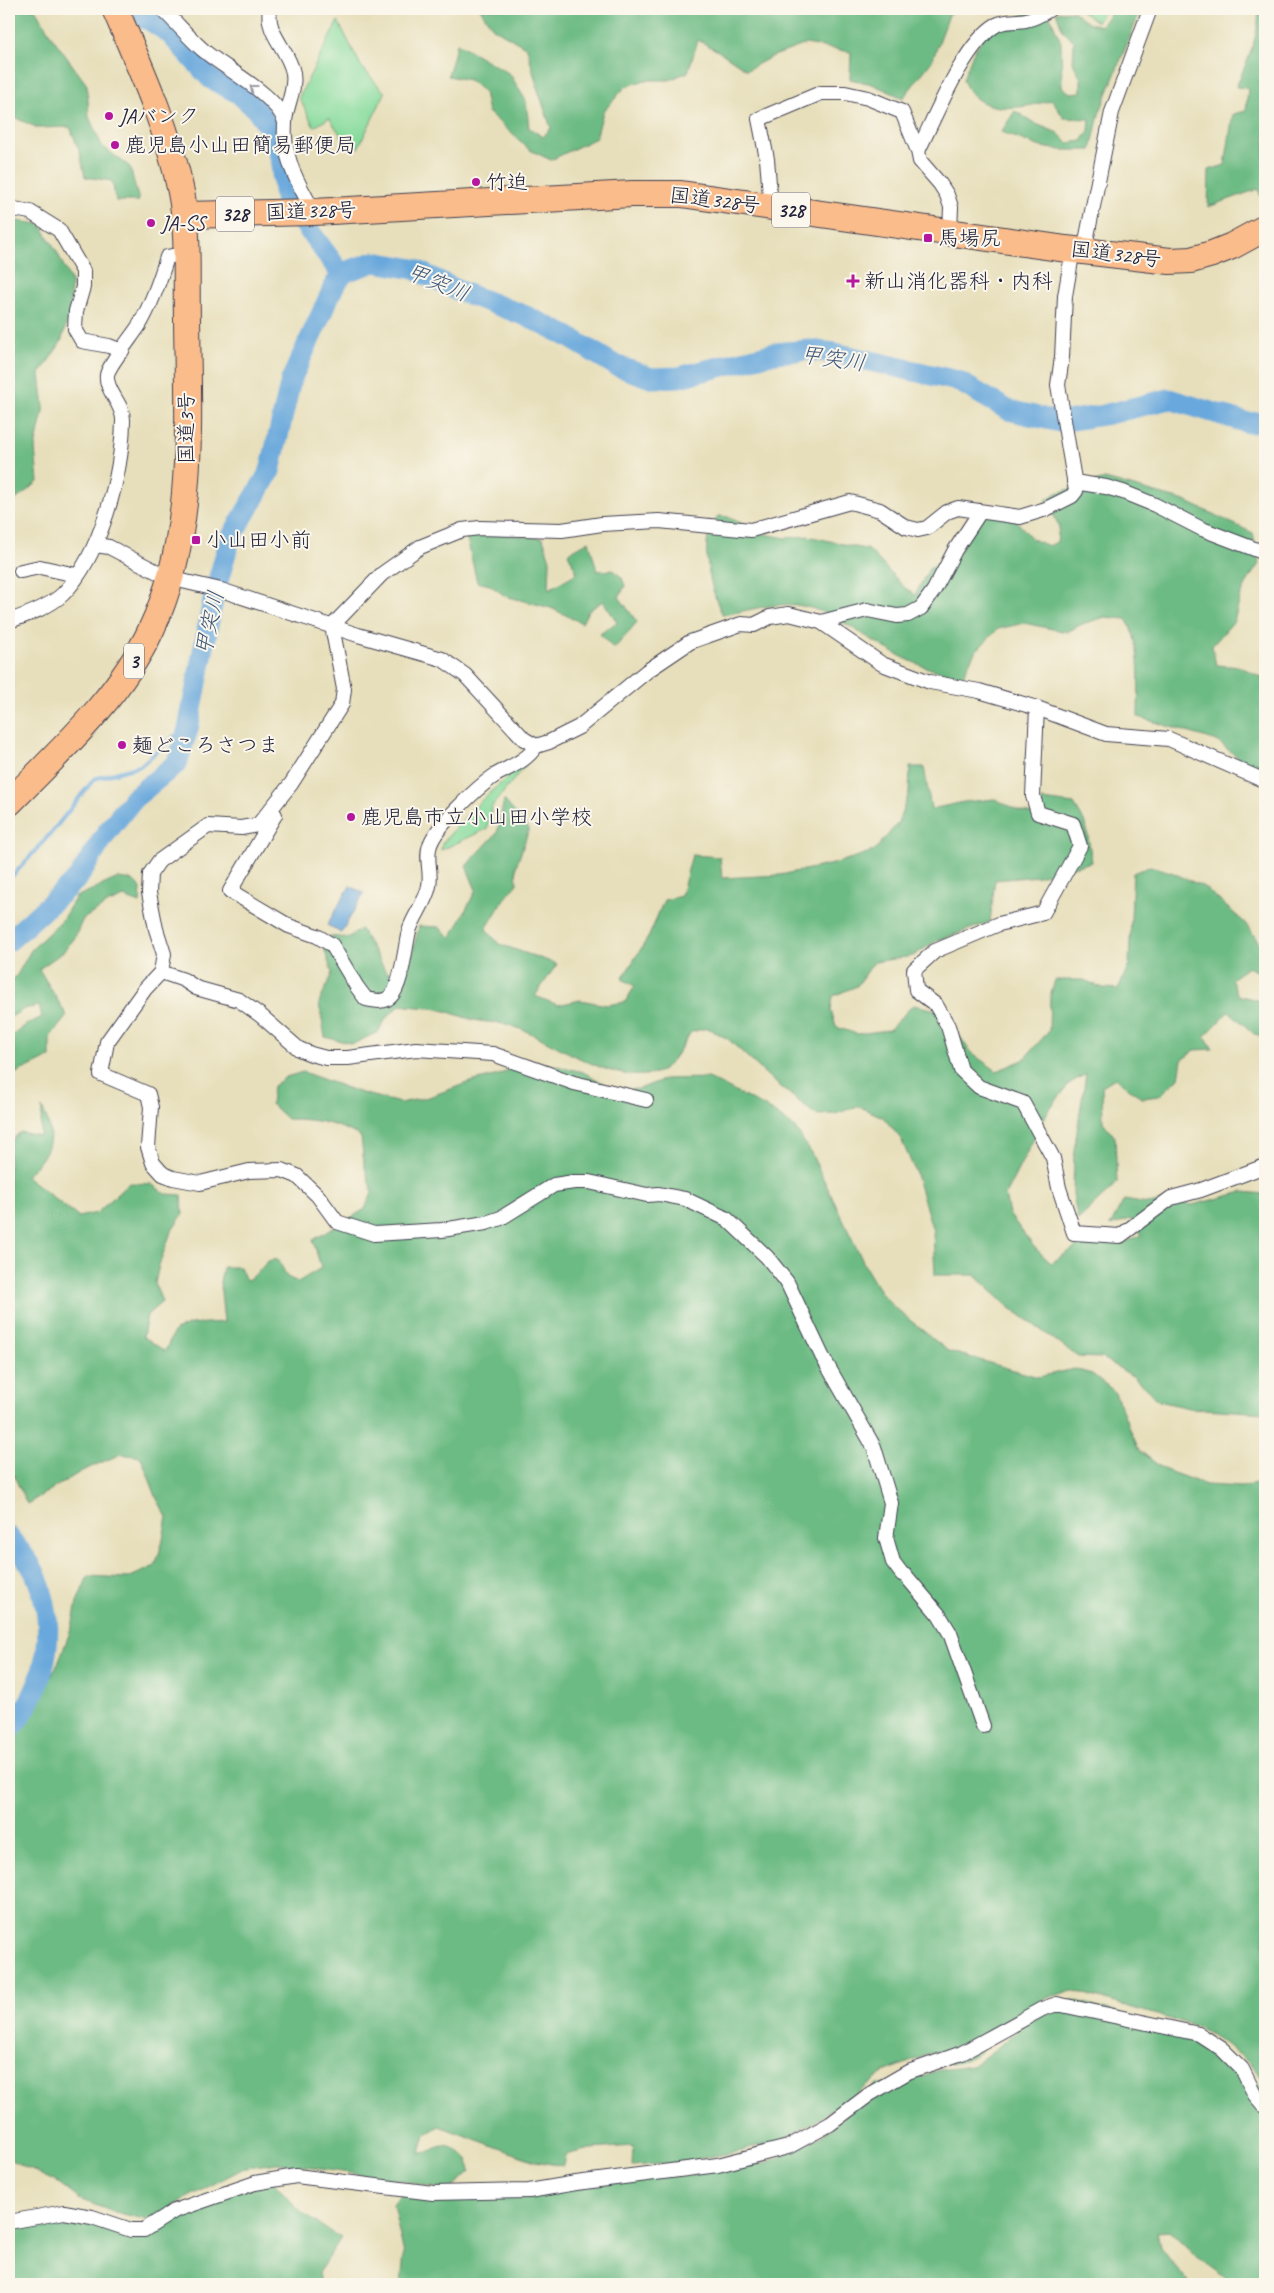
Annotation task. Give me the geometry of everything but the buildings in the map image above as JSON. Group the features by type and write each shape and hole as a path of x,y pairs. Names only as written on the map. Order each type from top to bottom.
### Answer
{"highway":[{"name":"国道3号","path":"9,803 65,746 116,687 132,664 181,581 181,526 186,480 186,253 184,215 179,185 163,125 115,9"},
{"name":"国道328号","path":"184,215 302,212 652,193 681,194 1146,259 1191,260 1232,246 1265,228"}],"street":[{"path":"162,9 203,50 282,112 285,122 289,166 302,212"},
{"path":"270,9 269,19 273,32 293,70 294,84 285,122"},
{"path":"918,151 943,100 971,51 985,32 1001,22 1025,20 1040,16 1050,9"},
{"path":"332,626 382,574 420,547 462,530 480,528 562,530 602,524 658,521 751,530 850,502 880,510 906,527 918,530 927,528 951,510 958,508 1020,517 1031,515 1072,496 1076,491 1058,385 1062,357 1065,296 1112,112 1150,9"},
{"path":"771,207 767,159 758,119 821,93 845,93 868,98 902,112 918,151 920,161 947,195 951,207 950,232"},
{"path":"9,208 30,212 59,230 83,271 83,288 76,311 74,329 82,341 109,346 122,351"},
{"path":"9,621 36,611 62,594 76,576 95,545 119,470 124,418 108,384 107,373 140,323 155,293 167,257 186,253"},
{"path":"1074,482 1123,492 1155,505 1202,529 1265,553"},
{"path":"821,622 867,610 897,616 908,615 921,608 934,590 954,550 980,512"},
{"path":"95,545 109,547 181,581 221,590 442,659 465,675 524,739 536,746"},
{"path":"38,558 52,568"},
{"path":"21,571 40,567 52,568 76,576"},
{"path":"291,784 230,891 289,926 316,936 332,945 356,987 366,999 385,1001 392,996 404,961 409,930 429,888 431,874 427,858 430,843 446,819 493,777 530,755 536,746 549,742 579,727 647,671 690,642 741,624 754,625 770,616 789,614 821,622 882,664 930,682 979,691 1036,708 1106,734 1169,739 1265,781"},
{"path":"332,626 344,689 342,704 291,784 258,825 241,828 208,826 159,861 150,874 150,893 156,929 164,954 161,972 145,988 108,1042 101,1074 148,1094 151,1107 148,1147 153,1162 163,1174 200,1184 249,1171 282,1170 297,1176 318,1196 337,1222 374,1234 442,1230 486,1223 501,1218 554,1185 574,1182 590,1182 647,1195 659,1194 685,1199 727,1219 767,1257 787,1282 822,1356 874,1447 891,1503 886,1538 893,1562 939,1614 950,1633 983,1726"},
{"path":"1036,708 1033,796 1038,813 1073,824 1080,846 1043,913 999,924 934,951 914,970 916,990 936,1005 948,1026 961,1070 979,1086 1023,1103 1053,1158 1059,1188 1074,1233 1120,1236 1170,1198 1201,1190 1265,1166"},
{"path":"161,972 184,980 196,988 239,1000 260,1014 299,1049 319,1056 348,1058 416,1049 493,1054 574,1083 646,1100"},
{"path":"9,2222 64,2212 92,2217 131,2230 144,2230 174,2211 255,2183 296,2176 433,2193 510,2192 718,2165 788,2148 830,2124 870,2094 908,2072 962,2052 1042,2009 1057,2004 1199,2034 1222,2049 1242,2069 1255,2095 1265,2107"}],"green space":[{"path":"9,9 35,9 52,37 87,85 89,117 102,146 130,167 139,201 116,201 112,181 85,177 80,153 70,127 38,128 9,115"},
{"path":"480,9 954,9 949,15 932,61 903,98 872,84 850,79 851,52 806,44 771,57 747,70 698,40 688,72 669,80 645,80 625,87 603,112 596,138 551,160 530,150 488,112 484,92 469,80 448,76 457,43 510,74 526,101 529,128 543,137 551,128 538,90 527,48 493,28"},
{"path":"1035,9 1048,12 1061,42 1062,87 1070,93 1081,92 1081,79 1073,63 1074,41 1063,31 1056,12 1073,11 1089,23 1101,26 1113,9 1141,9 1099,114 1091,150 1061,150 1041,147 1001,132 1015,111 1036,124 1058,133 1068,143 1082,141 1089,131 1090,119 1064,118 1052,100 1027,106 1001,107 989,105 978,100 969,91 963,79 973,53 985,34"},
{"path":"1079,9 1106,9 1097,22"},
{"path":"1259,9 1261,9 1265,18 1265,207 1258,189 1208,207 1209,170 1225,165 1233,114 1246,111 1248,88 1236,87 1257,30"},
{"path":"338,21 361,66 385,93 358,148 347,144 329,118 314,127 299,97"},
{"path":"9,220 40,224 57,252 71,281 70,312 61,342 40,374 44,407 35,448 38,482 9,505"},
{"path":"1105,479 1185,501 1253,533 1259,564 1241,595 1234,621 1212,646 1216,665 1241,667 1265,679 1265,771 1249,766 1217,741 1138,717 1139,679 1137,653 1135,641 1126,619 1105,617 1082,624 1067,632 1024,623 998,629 975,652 962,677 927,668 906,659 840,620 812,608 783,605 723,615 719,608 707,556 708,538 718,516 728,517 764,534 786,538 808,536 869,550 904,587 915,595 930,567 950,566 986,509 1007,510 1032,539 1049,546 1057,542 1059,526 1046,500 1056,493"},
{"path":"488,533 543,538 550,560 549,589 577,573 568,553 589,541 597,571 614,570 622,578 625,586 619,597 637,622 614,649 600,634 617,622 603,601 588,611 582,623 551,608 505,596 490,585 477,582 466,535"},
{"path":"528,762 492,806 487,829 441,850 442,844 472,810 493,790"},
{"path":"910,767 924,767 931,809 964,802 995,799 1019,811 1041,816 1042,800 1074,804 1086,824 1092,862 1039,876 995,880 990,922 936,941 913,956 874,962 857,986 833,996 831,1010 836,1027 857,1034 889,1030 913,1005 943,1011 971,1053 997,1071 1023,1060 1049,1031 1050,997 1055,980 1084,980 1103,988 1118,989 1129,965 1133,873 1150,866 1171,872 1204,887 1245,923 1265,951 1265,975 1248,967 1231,979 1238,995 1260,1001 1265,1012 1265,1040 1253,1033 1229,1011 1205,1036 1213,1049 1195,1050 1182,1060 1179,1078 1159,1096 1142,1098 1115,1078 1102,1086 1103,1122 1115,1137 1117,1183 1078,1220 1073,1194 1074,1150 1086,1074 1070,1083 1048,1111 1005,1195 1009,1214 1034,1247 1051,1263 1094,1236 1123,1243 1142,1235 1130,1219 1110,1226 1124,1200 1148,1204 1164,1201 1192,1205 1243,1192 1265,1194 1265,1413 1189,1408 1159,1401 1134,1377 1102,1358 1078,1357 1009,1307 974,1275 935,1275 933,1231 915,1171 901,1139 883,1117 858,1106 835,1114 816,1115 771,1079 728,1039 707,1028 691,1032 673,1059 661,1071 643,1075 625,1074 606,1069 510,1025 474,1020 433,1008 400,1005 387,1017 378,1032 353,1044 325,1037 319,1003 332,973 324,948 330,936 348,938 361,929 387,973 409,967 419,926 439,927 451,938 476,890 466,866 497,833 504,800 529,829 516,867 517,884 506,896 486,929 499,944 557,964 535,996 558,1005 580,1000 607,1005 625,1002 635,986 622,979 649,936 664,900 681,896 692,855 720,857 722,878 780,875 833,864 874,851 898,823 909,793"},
{"path":"118,878 133,880 141,888 140,903 124,897 109,903 83,919 74,939 63,952 39,969 67,1016 50,1037 50,1057 16,1073 9,1081 9,1038 26,1025 42,1017 39,1006 24,1009 9,1018 9,984 17,975 31,950 62,920 76,897"},
{"path":"526,1059 583,1072 616,1090 639,1089 665,1079 708,1078 769,1109 795,1128 810,1151 867,1270 881,1293 895,1308 948,1351 1038,1377 1074,1369 1092,1374 1114,1391 1139,1450 1163,1469 1206,1485 1242,1487 1265,1482 1265,2082 1249,2062 1223,2042 1198,2027 1071,1990 1041,2000 1011,2016 980,2052 960,2062 950,2064 935,2052 884,2072 843,2104 785,2139 741,2151 676,2163 632,2166 633,2146 590,2149 565,2155 563,2166 535,2161 439,2126 425,2135 420,2153 428,2152 443,2145 451,2147 468,2159 470,2171 449,2191 399,2180 278,2163 246,2167 183,2200 163,2214 148,2220 111,2211 79,2199 60,2184 9,2159 9,1748 56,1668 72,1627 77,1602 88,1576 128,1578 155,1566 162,1544 167,1517 157,1499 141,1457 121,1454 82,1471 27,1504 9,1465 9,1144 20,1132 40,1136 42,1108 49,1128 49,1145 41,1160 26,1176 78,1217 97,1213 129,1183 151,1184 166,1194 182,1195 183,1214 171,1232 159,1265 155,1283 162,1302 147,1315 143,1337 165,1351 175,1330 191,1324 224,1322 220,1282 223,1267 240,1267 246,1281 268,1261 278,1259 287,1277 298,1282 321,1268 313,1240 365,1209 372,1192 364,1164 361,1137 343,1128 326,1123 287,1119 271,1104 273,1086 286,1077 303,1072 361,1093 400,1103 429,1097 470,1082 499,1075"},
{"path":"1073,2000 1107,2009 1214,2050 1255,2081 1265,2092 1265,2284 1236,2284 1196,2256 1169,2230 1157,2231 1160,2247 1189,2284 401,2284 404,2254 393,2205 405,2189 449,2199 685,2175 765,2163 797,2150 830,2130 876,2085 925,2075 939,2070 972,2066 997,2048 1024,2024"},
{"path":"271,2179 303,2212 341,2238 318,2273 320,2284 9,2284 9,2220 65,2213 142,2226"}],"water":[{"path":"350,886 364,893 341,933 327,925"}],"waterway":[{"path":"133,15 149,20 169,33 211,79 238,93 258,111 272,133 280,157 285,198 342,275"},
{"name":"甲突川","path":"9,941 78,878 107,832 134,798 177,763 188,729 214,595 230,539 270,471 291,380 335,284 345,272 374,262 414,269 457,290 526,316 567,336 615,365 651,378 679,377 775,353 809,350 835,353 958,381 1008,410 1060,422 1104,415 1169,399 1248,423 1265,422"},
{"path":"9,880 52,832 94,779 140,766 173,737 188,729"},
{"name":"甲突川","path":"9,1537 35,1572 44,1598 48,1639 40,1678 32,1697 9,1731"}],"place":[{"name":"JAバンク","path":"109,116"},
{"name":"鹿児島小山田簡易郵便局","path":"115,145"},
{"name":"竹迫","path":"476,182"},
{"name":"JA-SS","path":"151,223"},
{"name":"馬場尻","path":"928,238"},
{"name":"新山消化器科・内科","path":"853,281"},
{"name":"小山田小前","path":"196,540"},
{"name":"麺どころさつま","path":"122,745"},
{"name":"鹿児島市立小山田小学校","path":"351,817"}]}
